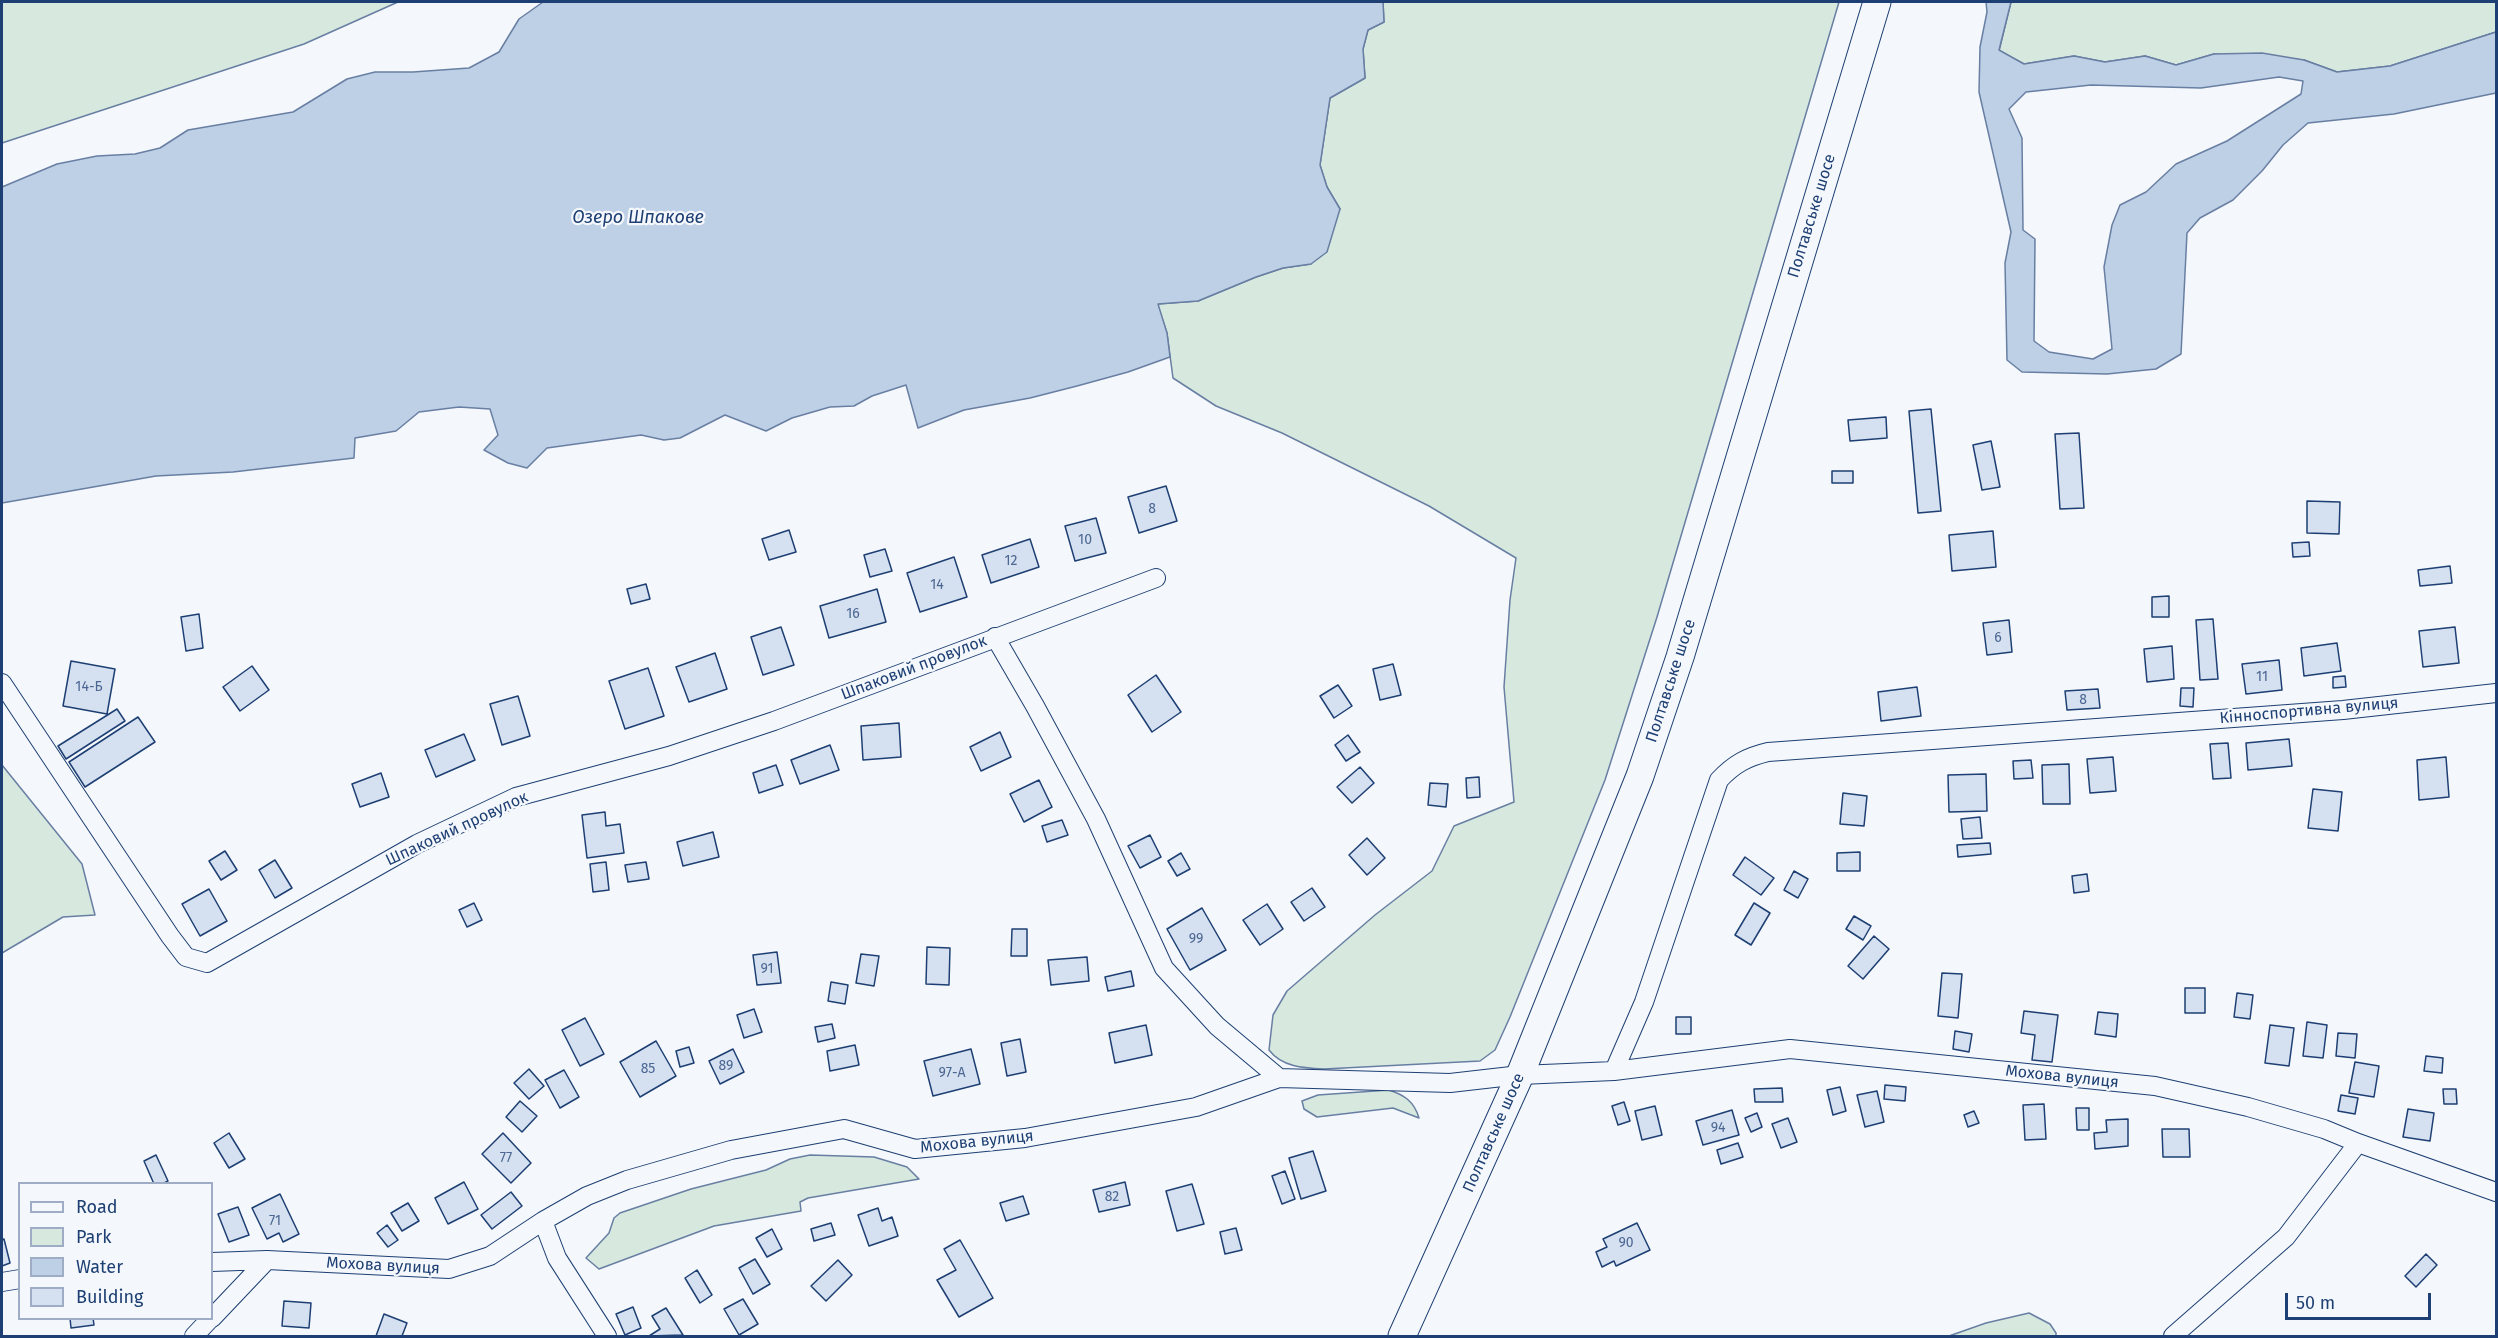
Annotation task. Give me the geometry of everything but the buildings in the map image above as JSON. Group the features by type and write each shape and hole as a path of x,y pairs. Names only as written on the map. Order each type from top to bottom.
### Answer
{"main road":[{"name":"Полтавське шосе","path":"1401,1336 1520,1075 1640,776 1680,657 1877,2"}],"street":[{"name":"Шпаковий провулок","path":"2,684 170,936 186,957 207,963 417,844 516,797 690,749 774,721 1156,578"},
{"path":"995,637 1096,819 1164,968 1217,1026 1279,1078"},
{"name":"Кінноспортивна вулиця","path":"1614,1071 1644,1002 1719,780 1733,766 1750,756 1768,752 2343,710 2496,693"},
{"name":"Мохова вулиця","path":"213,1262 267,1260 449,1269 490,1256 543,1221 587,1196 627,1180 731,1150 844,1129 915,1149 1025,1138 1196,1107 1279,1078 1450,1083 1520,1075 1614,1071 1790,1049 2155,1086 2248,1107 2324,1129 2496,1192"},
{"path":"2173,1336 2286,1237 2358,1143"},
{"path":"543,1221 557,1258 607,1336"},
{"path":"213,1316 267,1260"},
{"path":"2,1282 18,1279"},
{"path":"194,1336 209,1320"}],"green space":[{"path":"2,2 398,2 304,44 2,143"},
{"path":"1383,2 1839,2 1657,617 1605,780 1495,1050 1480,1061 1316,1069 1287,1063 1274,1056 1269,1050 1273,1015 1287,991 1375,915 1432,871 1454,826 1514,802 1504,687 1510,600 1516,558 1429,506 1282,433 1216,406 1173,378 1167,333 1157,304 1198,301 1283,268 1311,264 1340,209 1327,187 1320,165 1330,98 1365,78 1363,49 1368,30 1384,22"},
{"path":"2011,2 2496,2 2496,32 2390,66 2337,72 2304,60 2214,54 2176,65 2145,56 2105,62 2074,56 2024,64 1999,51"},
{"path":"2,765 82,864 95,915 63,917 2,953"},
{"path":"1389,1090 1408,1099 1419,1118 1393,1108 1317,1117 1304,1109 1302,1101 1318,1095"},
{"path":"810,1155 874,1157 907,1167 919,1179 808,1198 800,1202 801,1211 714,1226 599,1269 586,1258 609,1233 614,1218 620,1213 691,1189 766,1170 790,1159"},
{"path":"2029,1313 2050,1324 2056,1336 1949,1336 1986,1323"}],"water":[{"name":"Озеро Шпакове","path":"543,2 1383,2 1384,22 1368,30 1363,49 1365,78 1330,98 1320,165 1327,187 1340,209 1327,252 1311,264 1283,268 1198,301 1158,304 1167,333 1170,357 1128,372 1030,398 964,410 918,428 906,385 872,396 854,406 830,407 792,418 766,431 725,415 680,438 664,440 641,435 547,448 527,468 508,463 484,450 498,435 490,409 459,407 419,412 396,431 355,438 354,458 233,472 156,476 2,503 2,187 57,164 97,156 135,154 160,148 188,130 293,112 347,79 375,72 469,68 499,52 519,19"},
{"path":"1986,2 2011,2 1999,50 2024,64 2074,56 2105,62 2145,56 2176,65 2214,54 2262,53 2304,60 2337,72 2390,66 2496,32 2496,93 2394,114 2308,123 2283,145 2262,171 2233,200 2200,218 2187,233 2181,354 2156,369 2107,374 2022,372 2007,360 2005,263 2011,232 1979,92 1980,47 1987,12","holes":["2279,77 2303,81 2301,94 2227,141 2176,164 2146,192 2120,205 2112,225 2104,267 2112,349 2093,359 2049,352 2034,341 2035,239 2023,230 2022,138 2009,109 2026,92 2091,85 2201,88"]}]}
